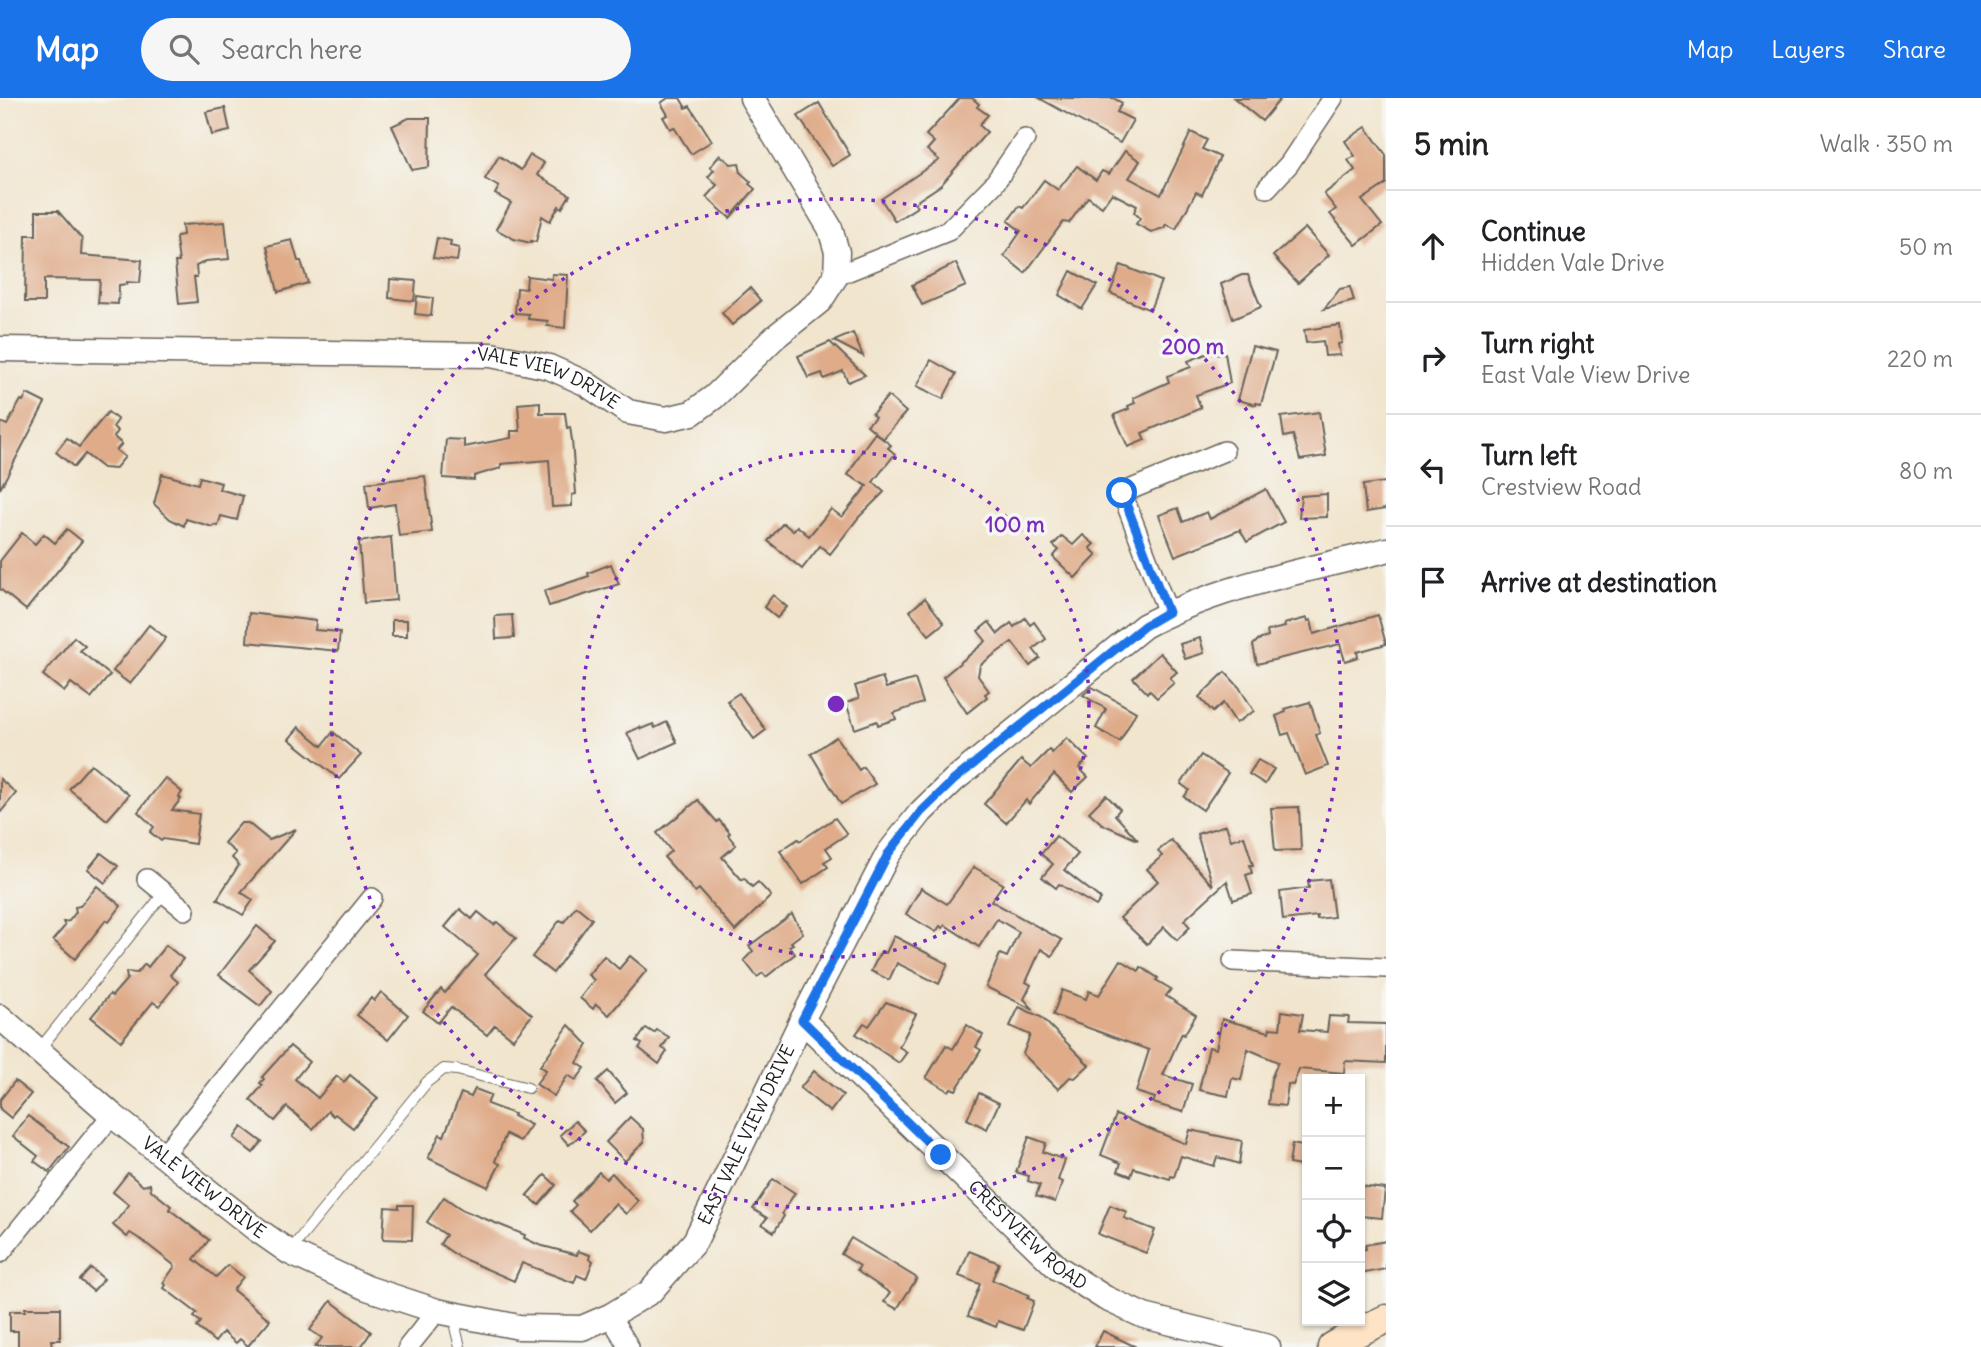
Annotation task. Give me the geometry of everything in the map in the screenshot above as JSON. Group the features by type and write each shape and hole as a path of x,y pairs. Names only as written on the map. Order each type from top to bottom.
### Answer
{"main road":[{"path":"1332,1347 1386,1319"}],"street":[{"path":"752,98 830,228 836,252 835,276 948,231 994,184 1025,139"},
{"path":"1267,188 1289,164 1333,98"},
{"name":"VALE VIEW DRIVE","path":"0,349 491,355 549,367 585,383 628,412 666,419 692,413 714,397 775,337 820,301 835,276"},
{"path":"1168,612 1122,493 1224,451"},
{"name":"EAST VALE VIEW DRIVE","path":"447,1313 519,1327 582,1328 610,1316 650,1292 695,1241 802,1020 888,854 921,812 954,780 1135,633 1168,612 1226,592 1386,550"},
{"path":"147,879 185,910"},
{"path":"163,1155 372,898"},
{"path":"1233,961 1386,968"},
{"name":"VALE VIEW DRIVE","path":"0,1017 112,1115 289,1252 368,1288 447,1313"},
{"name":"CRESTVIEW ROAD","path":"802,1020 1058,1268 1105,1298 1144,1316 1268,1347"},
{"path":"0,1253 112,1115"},
{"path":"408,1347 447,1313"},
{"path":"610,1316 629,1347"}],"lane":[{"path":"38,1052 164,893"},
{"path":"289,1252 427,1082 444,1069 528,1088"},
{"path":"447,1313 460,1347"}],"building":[{"path":"668,98 680,98 686,108 690,106 712,141 691,154 674,127 670,129 663,117 668,115 661,103"},
{"path":"960,98 972,98 979,104 977,107 988,115 979,125 987,132 941,185 914,203 917,207 895,221 881,199 939,160 927,150 934,142 926,135"},
{"path":"1039,98 1113,98 1122,103 1117,112 1133,120 1120,143"},
{"path":"1234,98 1281,98 1262,121"},
{"path":"819,103 850,155 832,166 798,116"},
{"path":"225,108 230,131 212,135 206,112"},
{"path":"409,118 430,118 429,167 412,170 392,126"},
{"path":"1366,127 1386,155 1386,184 1362,200 1382,225 1356,245 1330,214 1336,209 1324,194 1355,170 1348,160 1355,156 1345,141"},
{"path":"1191,132 1207,140 1202,149 1220,157 1202,195 1196,192 1176,229 1166,224 1164,228 1151,232 1136,224 1140,218 1134,212 1137,206 1112,193 1102,207 1088,197 1069,223 1063,222 1025,273 1004,256 1021,231 1008,221 1019,206 1023,208 1044,180 1058,190 1077,166 1096,180 1102,171 1109,174 1125,151 1140,161 1129,178 1161,195"},
{"path":"530,155 544,163 537,175 570,195 550,221 542,216 536,242 531,243 514,239 496,229 511,203 495,194 499,187 485,179 499,156 521,170"},
{"path":"720,155 731,164 739,163 741,173 755,189 730,218 706,197 717,185 708,177 714,170 710,167"},
{"path":"36,211 58,211 82,239 81,255 142,260 140,283 127,282 119,285 118,304 98,303 100,280 44,279 44,302 25,302 26,235 36,235"},
{"path":"225,222 229,259 206,261 196,266 197,277 194,277 197,302 179,304 175,262 179,262 176,239 177,236 183,235 182,225"},
{"path":"1305,228 1329,255 1298,283 1273,256"},
{"path":"437,238 451,241 450,246 459,248 457,261 433,258"},
{"path":"292,240 308,283 278,292 267,246"},
{"path":"956,263 966,286 922,305 912,285"},
{"path":"1121,265 1161,281 1150,310 1110,293"},
{"path":"1071,271 1097,285 1082,309 1059,295"},
{"path":"552,274 568,275 565,328 547,326 548,321 528,319 529,314 515,313 517,288 526,289 527,276 552,279"},
{"path":"1248,275 1261,307 1233,319 1221,284"},
{"path":"390,279 416,281 414,301 389,298"},
{"path":"1350,287 1354,301 1324,309 1340,289"},
{"path":"750,288 761,301 732,325 722,313"},
{"path":"417,296 433,298 431,316 415,314"},
{"path":"1340,325 1340,355 1325,356 1323,341 1306,343 1304,330"},
{"path":"853,333 863,356 834,341"},
{"path":"830,342 865,375 848,382 843,371 824,379 822,373 808,378 798,356"},
{"path":"1252,346 1276,352 1261,404 1256,405 1238,400"},
{"path":"1225,353 1230,383 1196,395 1201,408 1142,433 1145,440 1128,447 1114,415 1129,409 1128,406 1135,403 1133,398 1169,382 1167,376 1191,367 1188,361 1206,354"},
{"path":"931,360 956,374 943,399 917,386"},
{"path":"27,394 45,403 0,489 0,422 7,425"},
{"path":"888,396 906,412 883,439 867,425 875,417 872,414"},
{"path":"540,402 540,413 565,413 567,428 570,427 576,494 572,495 572,506 552,507 549,460 501,464 501,468 474,476 474,480 443,478 446,439 464,440 464,447 511,438 511,431 520,431 518,404"},
{"path":"108,412 118,420 113,427 118,431 114,437 122,444 116,450 125,457 115,469 103,468 85,454 74,467 56,452 67,438 79,447"},
{"path":"1319,412 1326,456 1300,460 1293,435 1284,437 1281,417"},
{"path":"875,433 891,445 888,448 895,454 873,482 884,492 859,517 830,554 820,546 802,569 768,541 783,523 793,531 797,526 809,536 831,509 842,517 867,486 848,475"},
{"path":"162,474 198,484 200,477 221,483 219,489 243,496 237,520 221,516 218,526 213,527 186,519 184,526 170,519 154,504"},
{"path":"425,476 432,532 399,536 395,504 369,508 366,483"},
{"path":"1386,482 1386,509 1366,512 1363,485"},
{"path":"1266,489 1284,522 1247,542 1240,530 1175,556 1159,515 1178,508 1183,522 1207,512 1210,519"},
{"path":"1327,494 1327,517 1299,518 1301,496"},
{"path":"67,529 82,541 26,610 0,589 0,561 22,533 35,544 44,534 55,543"},
{"path":"1083,535 1094,544 1090,548 1097,555 1075,578 1053,557 1059,550 1053,545 1062,536 1073,545"},
{"path":"391,537 396,600 364,603 359,542"},
{"path":"611,564 619,584 549,606 544,591 589,576 588,573"},
{"path":"773,595 787,607 777,618 764,607"},
{"path":"925,598 944,623 929,635 910,611"},
{"path":"249,613 316,621 315,630 340,632 338,651 247,642"},
{"path":"512,615 514,638 496,639 495,616"},
{"path":"1378,615 1386,644 1357,652 1358,657 1345,661 1340,644 1257,664 1253,645 1268,637 1267,631 1285,627 1284,624 1307,618 1308,621 1311,620 1314,634"},
{"path":"1025,618 1030,625 1034,622 1046,639 1033,649 1040,658 1030,666 1012,642 980,665 978,676 989,691 985,694 987,697 967,713 943,677 986,641 978,631 989,622 998,634 1011,623 1014,627"},
{"path":"392,620 407,620 407,636 392,636"},
{"path":"149,625 166,638 130,684 113,671"},
{"path":"74,637 85,646 80,651 110,675 91,698 71,683 64,692 43,675"},
{"path":"1200,638 1204,653 1185,659 1180,644"},
{"path":"1160,653 1177,672 1170,678 1174,683 1157,698 1149,690 1147,693 1133,678"},
{"path":"1225,672 1239,687 1254,711 1236,723 1223,703 1213,712 1199,697"},
{"path":"882,677 886,688 915,679 923,703 894,713 896,719 878,725 877,721 855,729 846,703 859,698 855,686"},
{"path":"1092,687 1136,712 1120,742 1096,728 1106,709 1083,695"},
{"path":"739,693 766,730 754,739 727,701"},
{"path":"1310,702 1320,733 1316,735 1328,766 1305,775 1289,733 1282,735 1276,716 1286,712 1285,709"},
{"path":"667,722 677,742 640,759 627,733 653,724 655,728"},
{"path":"299,727 322,746 333,732 361,755 339,779 289,739"},
{"path":"836,737 859,770 863,767 875,784 841,804 811,754"},
{"path":"1067,738 1088,759 1079,768 1088,777 1072,792 1054,774 1029,804 1026,800 1006,823 984,804 1021,760 1031,768 1049,750 1052,753"},
{"path":"1201,755 1228,773 1203,810 1184,797 1189,790 1181,784"},
{"path":"1258,760 1274,769 1265,784 1249,774"},
{"path":"91,764 129,795 107,820 69,789"},
{"path":"165,778 182,792 179,797 181,799 172,810 199,814 195,844 163,839 161,841 150,832 154,827 138,812"},
{"path":"0,779 16,793 0,813"},
{"path":"1106,795 1120,809 1115,815 1138,840 1102,824 1089,812"},
{"path":"698,800 730,833 728,835 736,845 722,857 742,880 744,878 752,887 758,882 771,896 735,931 699,889 695,892 664,857 671,851 657,833"},
{"path":"1299,807 1301,850 1275,851 1271,808"},
{"path":"835,818 847,834 826,848 832,857 824,862 828,867 803,884 780,851"},
{"path":"241,823 248,823 269,840 296,829 241,892 253,900 243,915 217,899 239,865 232,858 236,853 224,843"},
{"path":"1226,825 1231,840 1244,836 1253,865 1250,865 1252,873 1246,875 1252,894 1233,900 1227,881 1184,920 1190,927 1177,940 1164,927 1147,944 1120,918 1158,881 1147,869 1162,856 1158,851 1171,840 1213,886 1197,834"},
{"path":"1056,836 1078,854 1064,870 1101,899 1096,906 1059,884 1056,888 1042,877 1053,864 1041,854"},
{"path":"101,853 118,866 105,883 88,869"},
{"path":"974,867 1003,884 991,901 1062,940 1052,956 1041,949 1026,982 1031,985 1024,999 1034,1010 986,987 1000,954 1007,957 1019,932 997,919 979,947 945,925 943,928 940,926 936,932 906,914 921,888 947,904"},
{"path":"1329,879 1334,917 1283,920 1280,892 1309,888 1308,881"},
{"path":"97,886 121,906 109,922 106,920 75,959 53,940 65,926 63,922 69,921 76,912 75,907 80,906"},
{"path":"576,906 592,919 553,973 532,957 560,920 564,922"},
{"path":"460,909 472,919 478,912 494,925 497,922 516,938 485,974 532,1015 513,1039 495,1025 487,1035 451,1007 438,1023 423,1011 441,989 445,993 478,955 445,927"},
{"path":"792,914 803,933 789,946 795,954 766,977 763,973 757,977 744,960 753,951 749,946"},
{"path":"257,926 275,941 249,970 272,991 260,1006 219,975"},
{"path":"894,936 948,964 939,984 897,963 889,980 871,971 881,951 886,953"},
{"path":"166,945 183,959 170,975 178,982 159,1006 153,1002 121,1041 91,1017 127,979 126,972 137,973 145,964 148,967"},
{"path":"604,956 619,969 630,956 647,970 609,1015 596,1004 593,1009 580,998 594,980 588,975"},
{"path":"1121,960 1139,971 1141,967 1158,978 1156,980 1171,989 1166,996 1196,1015 1184,1035 1182,1033 1163,1075 1192,1084 1183,1112 1153,1103 1155,1098 1136,1092 1149,1050 1053,1015 1062,990 1086,999 1089,991 1099,995"},
{"path":"381,992 408,1015 388,1040 357,1015 371,998 374,1001"},
{"path":"886,1002 916,1014 899,1047 907,1052 899,1063 856,1034 864,1023 869,1026"},
{"path":"1019,1007 1041,1017 1089,1065 1075,1078 1070,1077 1058,1089 1023,1054 1030,1035 1010,1026"},
{"path":"1282,1011 1303,1014 1300,1030 1327,1032 1329,1016 1349,1017 1348,1023 1386,1024 1386,1063 1345,1061 1344,1073 1299,1069 1293,1085 1288,1084 1285,1106 1268,1104 1271,1079 1278,1062 1248,1049 1241,1080 1232,1078 1228,1096 1199,1090 1209,1047 1216,1049 1222,1019 1269,1032 1270,1028 1280,1029"},
{"path":"569,1025 588,1045 577,1063 585,1068 576,1080 568,1075 554,1096 536,1084 546,1070 540,1066"},
{"path":"967,1025 983,1035 976,1047 981,1050 956,1090 951,1088 949,1091 926,1078 946,1045 953,1049"},
{"path":"646,1028 654,1033 657,1030 669,1037 662,1048 667,1051 659,1064 639,1048 642,1044 637,1041"},
{"path":"290,1046 309,1062 295,1079 318,1098 337,1076 344,1082 350,1075 378,1098 353,1128 328,1111 313,1129 287,1107 275,1121 250,1100 263,1085 260,1083 264,1079 262,1077"},
{"path":"608,1071 627,1093 615,1103 597,1081"},
{"path":"814,1071 843,1095 830,1112 800,1088"},
{"path":"15,1081 31,1094 11,1118 0,1109 0,1100"},
{"path":"475,1089 491,1095 487,1104 514,1114 513,1116 531,1125 520,1141 506,1134 495,1161 500,1164 488,1187 428,1158 440,1134 444,1136 461,1093 471,1097"},
{"path":"979,1093 999,1103 987,1129 967,1119"},
{"path":"1116,1115 1186,1144 1190,1130 1242,1141 1239,1164 1217,1157 1214,1166 1181,1156 1174,1177 1171,1176 1170,1179 1134,1168 1131,1176 1118,1171 1121,1163 1101,1155"},
{"path":"28,1116 69,1147 49,1172 34,1161 38,1156 13,1136"},
{"path":"630,1117 643,1129 644,1142 625,1161 606,1142"},
{"path":"575,1121 585,1131 569,1145 560,1135"},
{"path":"242,1127 262,1142 253,1153 234,1138"},
{"path":"1029,1137 1046,1143 1043,1152 1065,1160 1058,1180 1063,1182 1055,1202 1036,1196 1040,1185 1028,1181 1029,1176 1016,1172"},
{"path":"1292,1144 1302,1146 1302,1166 1289,1164"},
{"path":"599,1172 606,1179 612,1173 638,1201 626,1214 615,1204 590,1230 570,1211 576,1205 572,1201"},
{"path":"128,1173 143,1186 150,1184 151,1190 171,1206 169,1209 209,1240 194,1259 216,1277 228,1265 243,1277 233,1290 270,1320 248,1346 240,1339 236,1343 223,1332 215,1342 197,1327 201,1322 194,1317 197,1313 164,1288 166,1285 163,1283 175,1266 143,1241 130,1233 127,1237 113,1225 129,1205 113,1192"},
{"path":"545,1175 556,1185 539,1205 527,1195"},
{"path":"773,1179 795,1193 774,1232 762,1224 767,1218 753,1209"},
{"path":"1365,1187 1385,1189 1382,1218 1365,1216"},
{"path":"444,1197 463,1210 525,1235 524,1238 539,1245 577,1255 578,1251 590,1255 589,1259 593,1261 586,1279 577,1275 574,1283 522,1263 514,1281 459,1257 440,1244 446,1235 427,1222"},
{"path":"399,1205 413,1205 412,1240 383,1239 385,1207 399,1208"},
{"path":"1110,1205 1127,1212 1124,1218 1155,1230 1146,1253 1098,1234"},
{"path":"851,1238 917,1278 897,1309 884,1302 890,1293 860,1273 857,1270 860,1266 841,1254"},
{"path":"1386,1241 1386,1269 1365,1273 1365,1245"},
{"path":"969,1251 999,1263 992,1280 1029,1295 1027,1298 1034,1301 1023,1330 998,1321 996,1327 968,1316 980,1284 959,1276"},
{"path":"91,1268 104,1279 93,1291 80,1280"},
{"path":"331,1301 371,1332 361,1347 315,1347 322,1338 310,1330"},
{"path":"25,1308 60,1308 60,1340 51,1340 52,1347 18,1347 18,1331 10,1331 10,1311 25,1311"},
{"path":"1103,1331 1136,1347 1095,1347"}],"route":[{"path":"941,1155 802,1020 888,854 921,812 954,780 1144,626 1168,612 1122,493"}]}
